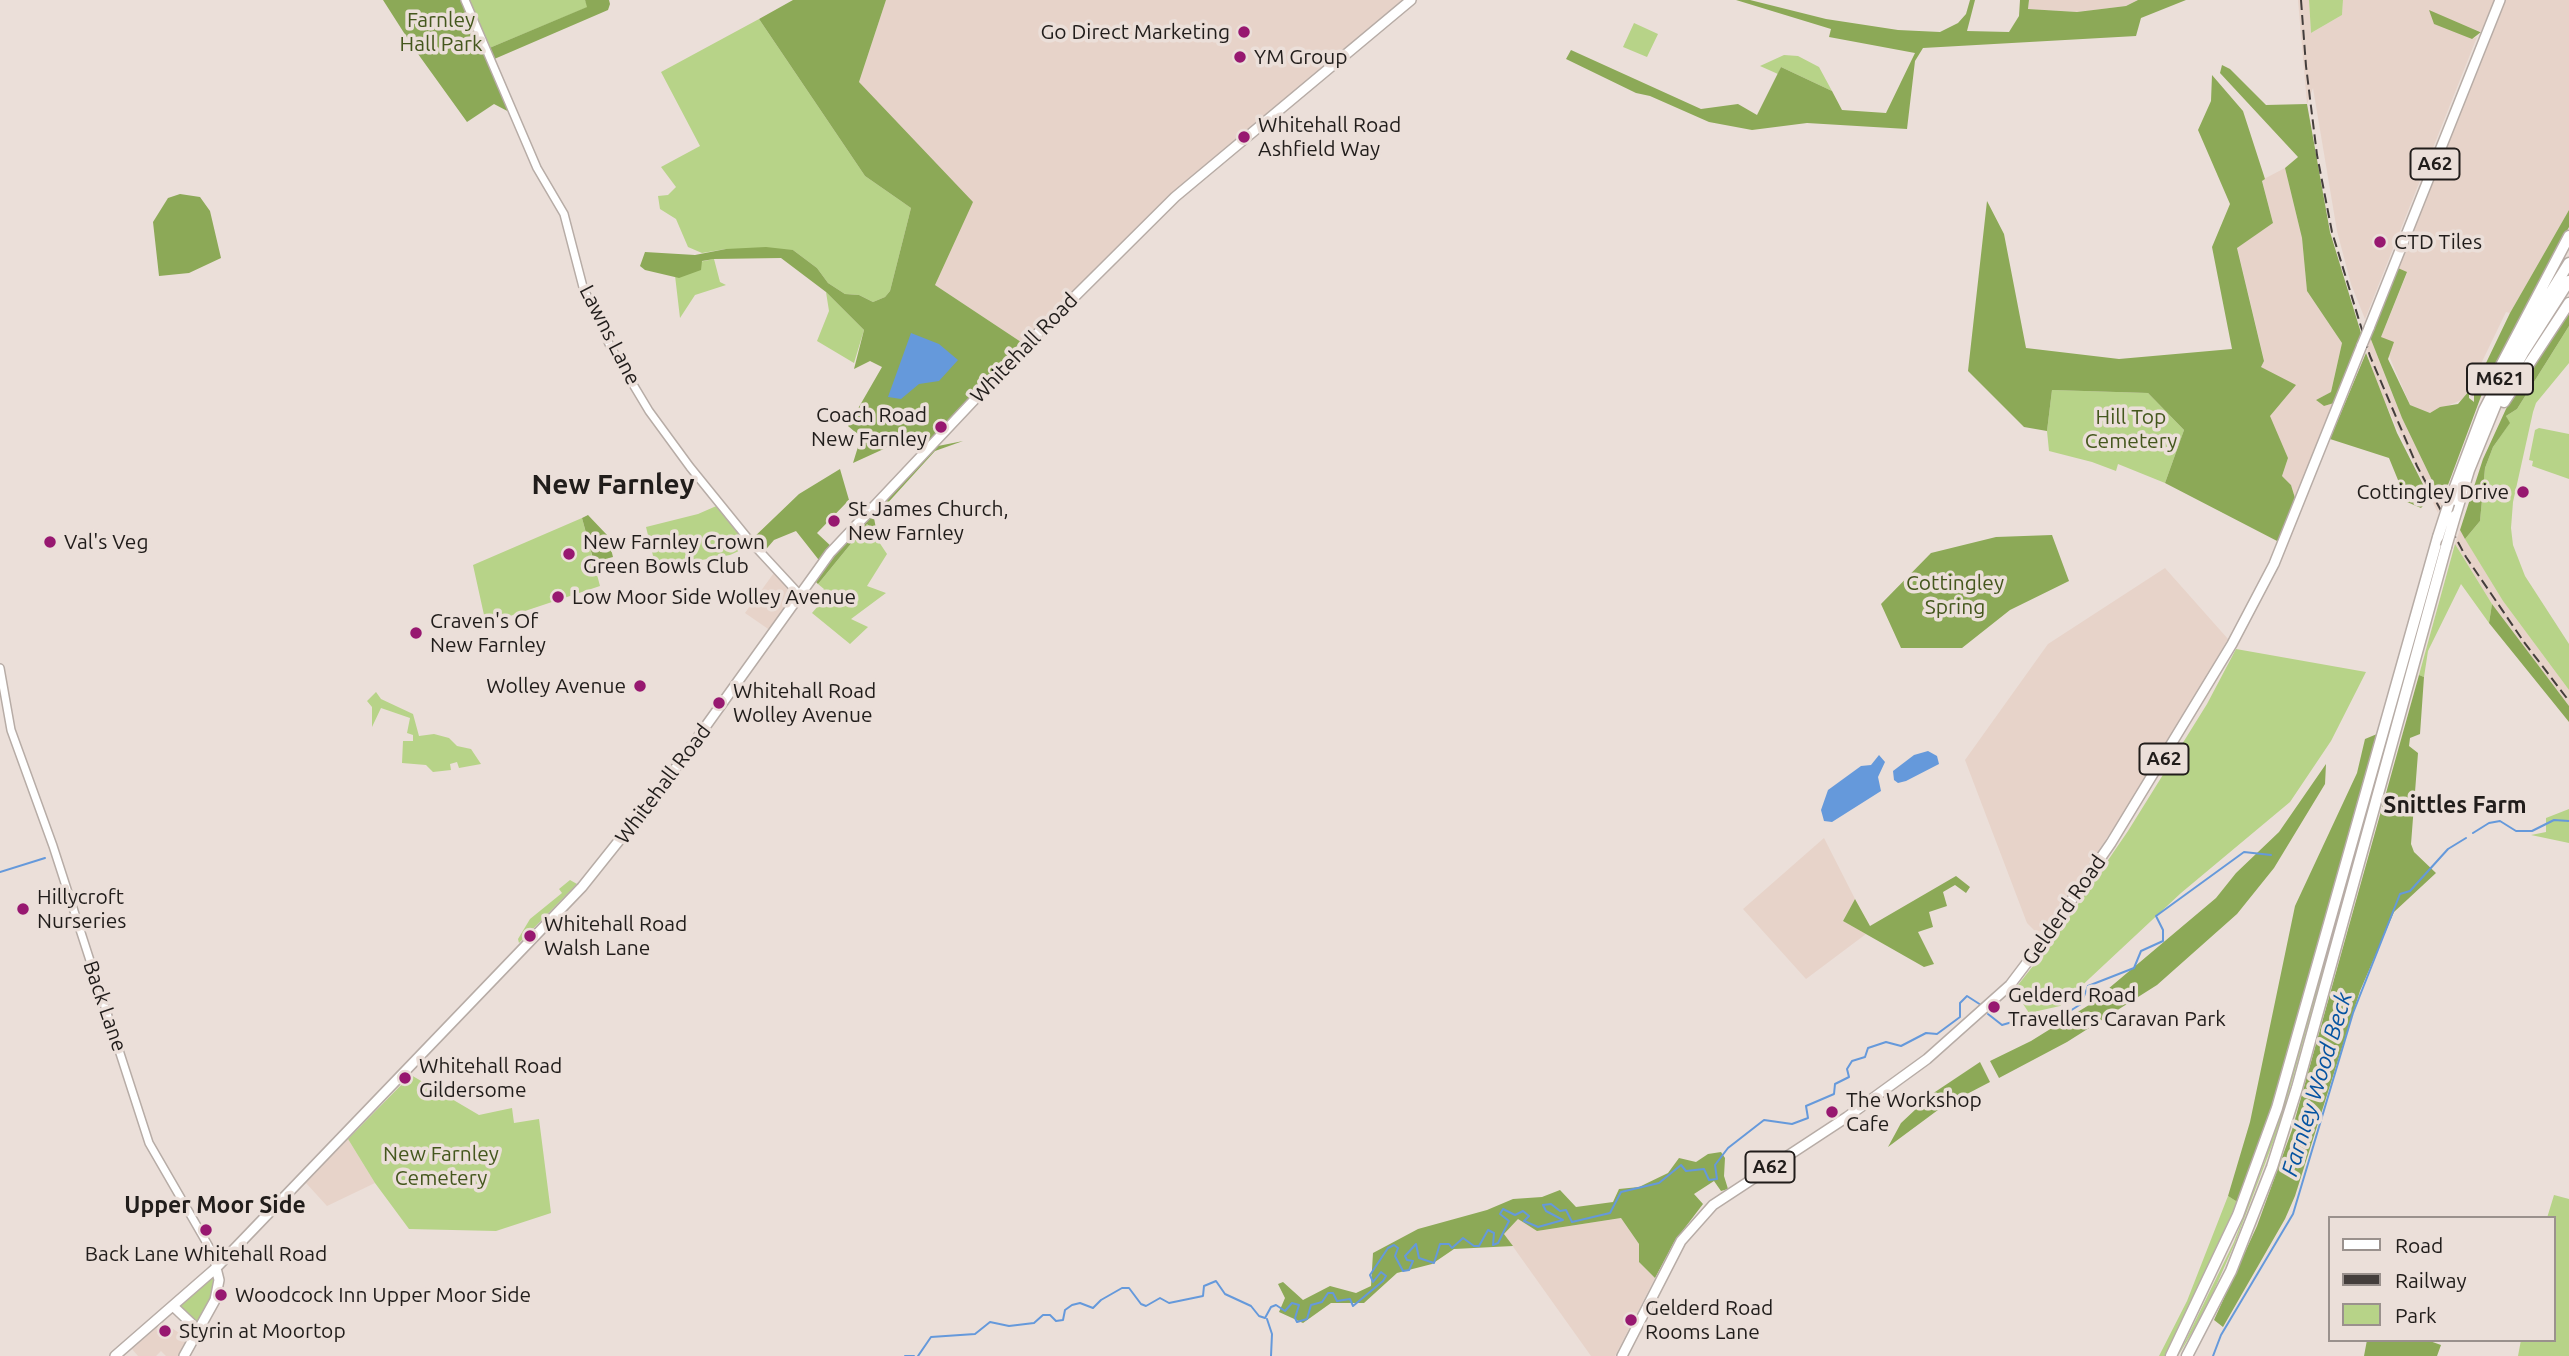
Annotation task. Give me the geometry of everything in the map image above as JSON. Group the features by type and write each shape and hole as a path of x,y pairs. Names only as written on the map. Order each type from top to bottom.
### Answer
{"highway":[{"path":"2484,410 2509,345 2569,236"},
{"name":"M621","path":"2391,726 2438,537 2484,410 2516,348 2569,263"},
{"name":"M621","path":"2171,1356 2238,1216 2274,1119 2387,739 2484,429 2508,379 2569,281"},
{"path":"2463,492 2504,402 2569,303"},
{"name":"M621","path":"2187,1356 2231,1271 2272,1167 2297,1088 2387,739"}],"main road":[{"name":"Whitehall Road","path":"115,1356 174,1307 232,1253 582,887 648,806 830,553 1026,345 1175,197 1411,0"},
{"name":"Gelderd Road","path":"1622,1356 1681,1241 1713,1205 1884,1091 1927,1059 2010,985 2111,843 2232,644 2274,564 2500,0"},
{"path":"184,1356 197,1337 218,1292 216,1268"},
{"path":"174,1307 196,1330 197,1337"},
{"path":"185,1317 207,1317"}],"street":[{"name":"Lawns Lane","path":"466,0 529,150 564,214 583,287 610,346 649,411 690,467 750,541 800,595"},
{"name":"Back Lane","path":"0,668 11,730 54,850 149,1143 212,1252 216,1268"},
{"path":"212,1252 232,1253"}],"shaded area":[{"path":"886,0 1404,0 1153,214 1021,342 935,285 859,82"},
{"path":"2029,0 2138,0 2126,6 2077,12 2028,9"},
{"path":"2298,0 2309,0 2311,33 2342,15 2343,0 2494,0 2481,32 2429,11 2471,39 2477,37 2365,319 2351,284 2337,231 2313,88 2307,104"},
{"path":"2506,0 2569,0 2569,210 2510,313 2506,312 2464,399 2430,413 2410,405 2381,337 2407,273 2398,268"},
{"path":"2285,168 2302,238 2307,291 2342,343 2331,392 2316,400 2324,406 2334,403 2295,498 2291,485 2282,476 2288,458 2269,416 2261,368 2264,360 2237,247 2273,223 2262,180"},
{"path":"2370,337 2402,418 2442,501 2438,513 2379,390 2367,353"},
{"path":"2460,530 2503,601 2569,690 2569,706 2492,604 2455,544"},
{"path":"2165,568 2228,639 2148,777 2044,931 2036,932 2027,923 1965,760 2048,644"},
{"path":"776,570 800,595 774,633 745,613"},
{"path":"1824,838 1855,899 1843,921 1866,934 1806,979 1743,909"},
{"path":"348,1139 375,1183 327,1206 306,1183"},
{"path":"1621,1218 1639,1244 1639,1262 1655,1278 1615,1356 1591,1356 1504,1234 1518,1219 1537,1231"},
{"name":"Styrin at Moortop","path":"163,1322 191,1341 181,1356 166,1356 161,1351 156,1356 138,1356 132,1349"}],"green space":[{"name":"Farnley Hall Park","path":"383,0 465,0 487,49 587,7 585,0 609,0 610,4 608,10 492,60 515,115 494,104 467,122"},
{"path":"465,0 585,0 588,7 487,49"},
{"path":"793,0 886,0 859,82 973,202 935,285 1021,342 928,442 922,438 899,442 853,463 861,437 848,426 882,367 870,361 854,369 864,330 826,292 781,258 702,261 701,270 679,278 645,270 640,266 645,252 695,255 726,249 766,247 793,250 817,268 828,283 845,294 859,295 873,302 885,297 890,291 911,208 865,176 759,19"},
{"path":"1736,0 1750,0 1826,19 1898,30 1940,32 1958,23 1966,14 1970,0 1975,0 1967,31 2009,32 2019,16 2020,0 2029,0 2028,9 2077,12 2126,6 2138,0 2186,0 2141,18 2136,36 1923,48 1915,61 1907,129 1807,123 1752,130 1709,122 1650,96 1636,93 1566,59 1571,50 1701,109 1738,104 1757,115 1781,67 1832,91 1842,110 1886,113 1915,53 1829,37 1831,29"},
{"path":"2309,0 2343,0 2342,15 2311,33"},
{"path":"2429,10 2481,32 2472,39 2434,24"},
{"path":"759,19 865,176 911,208 890,291 885,297 873,302 859,295 845,294 828,283 817,268 793,250 726,249 702,253 688,247 676,219 660,209 658,196 668,195 676,187 661,167 700,146 661,72"},
{"path":"1634,23 1658,34 1647,57 1623,47"},
{"path":"1784,55 1798,56 1819,67 1832,91 1781,67 1778,74 1760,66"},
{"path":"2222,65 2230,69 2266,105 2307,104 2330,232 2361,333 2334,403 2324,406 2316,400 2331,392 2342,343 2307,291 2302,238 2285,168 2298,157 2220,73"},
{"path":"2212,75 2243,111 2265,179 2262,181 2273,223 2237,248 2264,361 2261,367 2296,385 2270,416 2288,458 2282,476 2291,485 2295,498 2279,542 2165,483 2184,430 2148,393 2052,390 2047,431 2024,427 1968,371 1987,201 2004,234 2026,348 2119,359 2232,349 2212,247 2230,204 2198,130 2211,101"},
{"path":"180,194 200,197 210,211 221,258 189,273 159,276 153,222 168,198"},
{"path":"2569,210 2569,227 2483,391 2442,501 2402,418 2370,337 2398,268 2407,272 2381,337 2394,342 2388,359 2410,405 2430,413 2440,407 2458,404 2469,391 2469,398 2474,402 2474,388 2510,313"},
{"path":"714,259 720,282 726,285 695,295 680,318 674,267"},
{"path":"826,292 864,330 854,363 817,341 829,311"},
{"path":"2569,308 2569,326 2517,409 2506,416 2510,423 2493,447 2485,468 2480,521 2465,539 2460,530 2483,459 2522,379"},
{"path":"2569,326 2569,363 2536,403 2533,412 2513,502 2511,528 2513,545 2525,576 2569,644 2569,690 2503,601 2465,539 2480,521 2485,468 2493,447 2509,424 2506,416 2517,409"},
{"path":"2366,353 2397,433 2430,498 2421,508 2407,502 2389,458 2330,439"},
{"name":"Hill Top Cemetery","path":"2052,390 2148,393 2184,430 2165,483 2118,464 2116,471 2049,451 2047,431"},
{"path":"2539,428 2569,434 2569,479 2532,466 2533,461 2529,460 2535,430"},
{"path":"963,441 935,451 874,518 877,534 867,524 818,584 815,581 835,554 933,447"},
{"path":"840,469 849,500 817,533 834,549 822,564 796,531 774,540 762,554 750,541 799,494"},
{"path":"721,504 750,541 741,550 730,555 656,568 646,527 698,514"},
{"path":"588,515 607,535 597,540 600,552 611,549 613,557 594,562 582,518"},
{"path":"582,518 600,586 486,624 473,565"},
{"path":"867,524 887,554 867,586 886,593 851,619 868,627 850,644 812,613 818,606 814,602 824,589 818,584"},
{"name":"Cottingley Spring","path":"2052,535 2069,581 2010,610 1962,648 1901,648 1881,604 1931,553 1996,537"},
{"path":"2455,544 2492,604 2489,623 2461,584 2428,651 2424,677 2419,675"},
{"path":"2492,604 2569,706 2569,722 2489,623"},
{"path":"2236,649 2366,672 2331,741 2290,802 2181,893 2060,1006 2029,1013 2014,990 2052,942 2128,831 2207,704"},
{"path":"2419,675 2424,677 2420,734 2410,738 2409,746 2418,753 2411,844 2414,852 2436,873 2394,912 2360,991 2295,1196 2285,1219 2223,1327 2214,1320 2257,1226 2292,1130"},
{"path":"376,692 381,699 413,714 419,736 434,734 449,738 457,746 471,749 481,764 459,768 457,762 450,764 451,770 433,772 426,765 402,763 403,741 413,741 413,735 407,733 410,718 381,708 372,727 372,707 367,701"},
{"path":"2377,734 2271,1112 2239,1203 2228,1196 2250,1122 2295,906 2357,773 2365,739"},
{"path":"2326,764 2325,784 2274,868 2237,914 2157,985 2067,1042 1999,1078 1990,1061 2031,1041 2089,1005 2216,898 2236,873 2279,832"},
{"path":"2569,809 2569,843 2531,835 2546,832 2546,818"},
{"path":"2357,846 2280,1124 2235,1243 2204,1313 2178,1356 2234,1242 2265,1160"},
{"path":"1956,876 1970,887 1966,893 1955,885 1943,892 1947,906 1929,912 1933,927 1918,932 1934,964 1924,967 1843,921 1855,899 1870,926"},
{"path":"570,880 577,884 519,943 518,939 530,919 562,893 559,889"},
{"path":"1980,1062 1990,1082 1942,1107 1888,1147 1901,1123 1932,1094"},
{"name":"New Farnley Cemetery","path":"411,1075 479,1115 512,1108 514,1123 539,1119 551,1213 496,1231 409,1229 375,1183 348,1139"},
{"path":"1721,1152 1725,1158 1724,1176 1728,1189 1721,1191 1714,1181 1694,1194 1703,1204 1674,1242 1655,1278 1639,1262 1639,1244 1621,1218 1537,1231 1518,1219 1504,1234 1513,1246 1454,1249 1432,1264 1397,1273 1364,1303 1331,1303 1303,1323 1279,1312 1285,1298 1278,1284 1283,1282 1303,1300 1330,1286 1356,1293 1371,1286 1373,1253 1418,1229 1487,1210 1513,1199 1542,1197 1560,1190 1576,1207 1613,1202 1619,1189 1639,1187 1668,1173 1679,1158 1696,1162 1708,1154"},
{"path":"2554,1195 2569,1199 2569,1356 2518,1356 2521,1342 2555,1342 2555,1216 2548,1216"},
{"path":"2228,1196 2239,1203 2167,1356 2159,1356 2187,1301"},
{"path":"216,1268 219,1280 197,1337 174,1307"},
{"path":"2367,1342 2433,1342 2441,1345 2437,1356 2364,1356"}],"water":[{"path":"911,333 939,344 958,360 939,381 919,384 901,399 888,397"},
{"path":"1928,751 1937,756 1939,764 1906,781 1898,783 1894,780 1893,771 1914,755"},
{"path":"1879,755 1885,762 1878,777 1881,791 1832,822 1824,821 1821,810 1828,790 1861,766 1871,765"}],"waterway":[{"name":"Farnley Wood Beck","path":"2473,833 2489,823 2500,821 2516,831 2532,831 2554,820 2569,821"},
{"name":"Farnley Wood Beck","path":"2213,1356 2221,1335 2293,1214 2353,1013 2400,894 2410,891 2448,849 2466,838"},
{"name":"Farnley Wood Beck","path":"1988,1014 2002,1025 2019,1020 2039,1023 2036,1014 2042,1014 2051,1023 2081,1004 2088,986 2134,968 2141,951 2163,941 2163,930 2156,916 2244,852 2271,855"},
{"path":"0,872 45,858"},
{"name":"Farnley Wood Beck","path":"918,1356 931,1337 975,1334 990,1322 1009,1326 1034,1323 1043,1315 1050,1315 1056,1321 1063,1320 1065,1310 1072,1305 1080,1303 1093,1308 1122,1288 1129,1288 1141,1304 1146,1306 1160,1298 1169,1303 1203,1296 1204,1286 1216,1281 1225,1294 1251,1306 1259,1316 1265,1318 1271,1307 1276,1305 1285,1311 1292,1303 1299,1305 1295,1318 1297,1322 1307,1319 1311,1305 1322,1302 1328,1293 1333,1293 1337,1301 1350,1299 1353,1306 1383,1281 1386,1276 1381,1272 1373,1282 1370,1275 1388,1248 1394,1245 1398,1248 1395,1256 1403,1271 1409,1270 1413,1261 1407,1260 1405,1256 1416,1244 1419,1258 1434,1263 1440,1244 1449,1244 1452,1248 1463,1238 1474,1246 1479,1246 1488,1230 1494,1233 1493,1245 1498,1243 1509,1221 1500,1214 1503,1209 1515,1215 1523,1211 1529,1216 1524,1221 1538,1227 1563,1220 1546,1211 1543,1205 1551,1204 1560,1211 1566,1210 1572,1222 1610,1213 1621,1192 1659,1183 1681,1165 1686,1171 1704,1169 1709,1180 1717,1179 1715,1165 1728,1148 1764,1120 1792,1124 1808,1118 1806,1106 1834,1094 1835,1084 1849,1077 1847,1069 1852,1061 1865,1057 1868,1048 1886,1042 1901,1046 1926,1033 1937,1034 1960,1017 1960,1003 1967,996 1981,1005"},
{"path":"1267,1319 1272,1334 1271,1356"},
{"name":"Farnley Wood Beck","path":"905,1356 914,1356"}],"railway":[{"path":"2301,0 2317,155 2332,232 2370,356 2417,466 2466,557 2524,642 2569,701"}],"place":[{"name":"Go Direct Marketing","path":"1244,32"},
{"name":"YM Group","path":"1240,57"},
{"name":"Whitehall Road Ashfield Way","path":"1244,137"},
{"name":"CTD Tiles","path":"2380,242"},
{"name":"Coach Road New Farnley","path":"941,427"},
{"name":"Cottingley Drive","path":"2523,492"},
{"name":"St James Church, New Farnley","path":"834,521"},
{"name":"Val's Veg","path":"50,542"},
{"name":"New Farnley Crown Green Bowls Club","path":"569,554"},
{"name":"Low Moor Side Wolley Avenue","path":"558,597"},
{"name":"Craven's Of New Farnley","path":"416,633"},
{"name":"Wolley Avenue","path":"640,686"},
{"name":"Whitehall Road Wolley Avenue","path":"719,703"},
{"name":"Hillycroft Nurseries","path":"23,909"},
{"name":"Whitehall Road Walsh Lane","path":"530,936"},
{"name":"Gelderd Road Travellers Caravan Park","path":"1994,1007"},
{"name":"Whitehall Road Gildersome","path":"405,1078"},
{"name":"The Workshop Cafe","path":"1832,1112"},
{"name":"Back Lane Whitehall Road","path":"206,1230"},
{"name":"Woodcock Inn Upper Moor Side","path":"221,1295"},
{"name":"Gelderd Road Rooms Lane","path":"1631,1320"},
{"name":"Styrin at Moortop","path":"165,1331"}],"district":[{"name":"New Farnley","path":"613,485"},
{"name":"Snittles Farm","path":"2455,805"},
{"name":"Upper Moor Side","path":"215,1205"}]}
